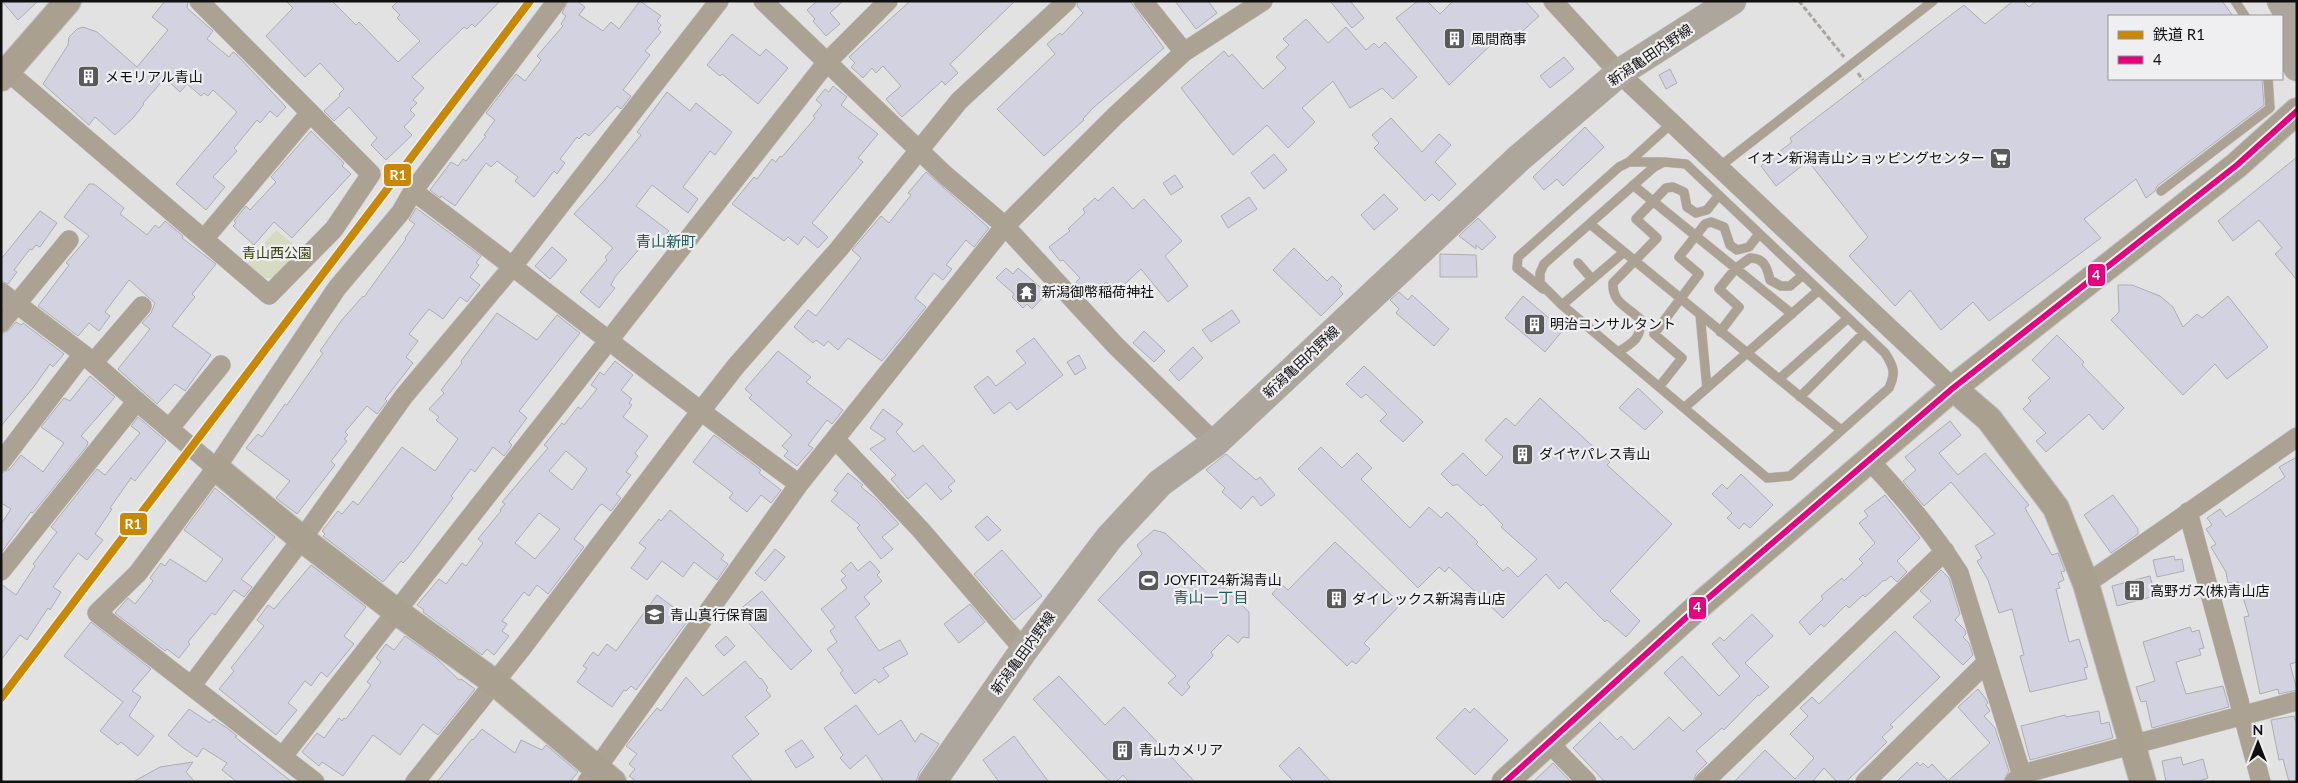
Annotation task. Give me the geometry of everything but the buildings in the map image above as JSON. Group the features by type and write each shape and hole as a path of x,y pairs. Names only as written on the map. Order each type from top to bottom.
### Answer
{"main road":[{"name":"新潟亀田内野線","path":"932,782 1024,650 1109,538 1154,490 1215,443 1518,159 1619,73 1732,1"},
{"path":"2261,1 2268,15"},
{"path":"2281,1 2297,29"},
{"path":"2283,42 2297,68"}],"street":[{"path":"58,5 4,74 269,295 334,229 371,174 199,1"},
{"path":"315,782 97,613 138,573 216,468 338,288 401,212 413,191 557,1"},
{"path":"192,685 302,539 404,396 513,266 719,1"},
{"path":"763,1 919,149 1005,226 1115,345 1215,443"},
{"path":"283,756 827,62 888,1"},
{"path":"415,782 522,648 700,412 838,250 959,101 1067,1"},
{"path":"1143,1 1184,52"},
{"path":"1,292 88,358 169,429 302,539 397,612 494,682 599,778 799,484 1005,226 1114,116 1184,52 1263,1"},
{"path":"1553,1 1619,73 1953,388 1989,419 2056,508 2086,584 2143,782"},
{"path":"1505,782 1700,605 1953,388 2237,165 2297,111"},
{"path":"204,239 310,113"},
{"path":"2237,165 2297,128"},
{"path":"413,191 513,266 700,412 799,484"},
{"path":"1,323 69,240"},
{"path":"1,462 88,358 142,306"},
{"path":"169,429 221,365"},
{"path":"1,571 137,401"},
{"path":"2086,584 2297,437"},
{"path":"836,440 920,529 1024,650"},
{"path":"1870,461 1905,498 1959,573 1987,662 2020,779 2242,714 2297,701"},
{"path":"2188,512 2261,782"},
{"path":"1704,782 1945,551"},
{"path":"1865,782 1987,662"},
{"path":"1548,743 1587,782"}],"lane":[{"path":"1719,167 1934,1"},
{"path":"2235,1 2243,15"},
{"path":"2161,191 2270,108 2268,80"},
{"path":"1629,162 1686,164 1885,353 1894,368 1894,378 1889,388 1790,476 1767,478 1517,268 1518,257 1619,167 1629,162 1672,122"},
{"path":"1545,291 1540,283 1540,273 1544,264 1654,167 1664,162"},
{"path":"1633,185 1792,314"},
{"path":"1618,352 1634,343 1639,337 1641,328 1640,319 1619,304 1614,296 1614,283 1657,238 1636,219 1652,200 1666,188 1673,188 1684,192 1687,207 1696,213 1702,213 1707,210 1719,195"},
{"path":"1659,387 1682,358 1654,334 1699,274 1679,257 1705,224 1711,222 1724,227 1730,245 1738,250 1749,247 1760,234"},
{"path":"1590,224 1840,430"},
{"path":"1562,305 1624,252"},
{"path":"1720,332 1738,307 1719,290 1736,268 1750,258 1756,258 1766,264 1770,280 1782,286 1790,286 1803,275"},
{"path":"1578,263 1592,279"},
{"path":"1684,408 1819,290"},
{"path":"1700,314 1707,388"},
{"path":"1779,379 1848,318"},
{"path":"1800,397 1864,333"}],"path":[{"path":"1798,1 1863,80"}],"green space":[{"name":"青山西公園","path":"276,230 302,251 273,278 263,278 246,265"}],"rail line":[{"name":"R1","path":"1,698 530,1"}],"transit line":[{"name":"4","path":"1505,782 1700,605 1953,388 2237,165 2297,111"}],"place":[{"name":"風間商事","path":"1455,39"},
{"name":"メモリアル青山","path":"89,77"},
{"name":"イオン新潟青山ショッピングセンター","path":"2001,158"},
{"name":"新潟御幣稲荷神社","path":"1026,292"},
{"name":"明治コンサルタント","path":"1534,324"},
{"name":"ダイヤパレス青山","path":"1523,454"},
{"name":"JOYFIT24新潟青山","path":"1148,580"},
{"name":"高野ガス(株)青山店","path":"2134,591"},
{"name":"ダイレックス新潟青山店","path":"1336,599"},
{"name":"青山真行保育園","path":"654,615"},
{"name":"青山カメリア","path":"1123,750"}],"district":[{"name":"青山新町","path":"666,242"},
{"name":"青山一丁目","path":"1211,598"}]}
